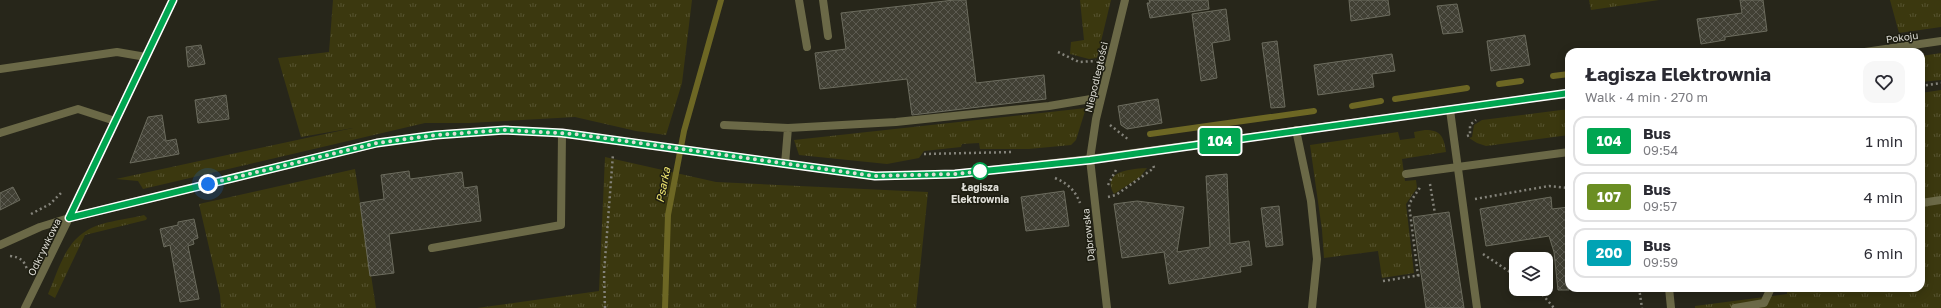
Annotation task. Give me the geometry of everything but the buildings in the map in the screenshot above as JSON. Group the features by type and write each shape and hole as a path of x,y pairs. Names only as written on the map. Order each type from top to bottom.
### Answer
{"street":[{"name":"Odkrywkowa","path":"25,308 173,0"},
{"path":"799,0 807,47"},
{"path":"823,0 828,36"},
{"name":"Niepodległości","path":"1090,160 1100,101 1125,0"},
{"name":"Pokoju","path":"1893,48 1941,41"},
{"path":"0,69 117,52 146,57"},
{"path":"0,245 40,227 69,218 377,143 436,135 505,130 562,133 875,176 955,174 1090,160 1565,94"},
{"path":"724,125 788,128 896,122 1050,106 1091,99 1100,101"},
{"path":"0,133 78,109 115,121"},
{"path":"1450,110 1477,308"},
{"path":"785,164 788,128"},
{"path":"1296,130 1311,201 1317,259 1312,308"},
{"path":"432,248 561,225 562,133"},
{"path":"1406,174 1565,153"},
{"name":"Dąbrowska","path":"1090,160 1107,308"},
{"path":"1925,202 1941,200"},
{"path":"1669,292 1671,308"},
{"path":"1735,308 1764,303 1770,292"}],"path":[{"path":"1058,52 1079,62 1098,61"},
{"path":"1925,85 1941,83"},
{"path":"1109,123 1110,126 1129,140 1136,139"},
{"path":"606,151 621,153"},
{"path":"605,308 604,273 613,152"},
{"path":"924,154 1018,152"},
{"path":"1108,197 1116,195 1154,168 1153,163"},
{"path":"1053,177 1069,186 1076,194 1082,208"},
{"path":"1383,281 1420,275 1409,204 1424,183 1436,181"},
{"path":"1430,182 1435,214"},
{"path":"1463,201 1549,186 1565,188"},
{"path":"26,217 50,204 62,192"},
{"path":"1468,244 1509,271"},
{"path":"4,256 20,259 26,264 27,274"},
{"path":"1640,292 1642,308"},
{"path":"1544,296 1554,308"}],"green space":[{"path":"333,0 692,0 682,83 666,135 636,131 575,117 469,123 425,123 143,189 138,181 116,179 353,128 301,137 278,58 329,52"},
{"path":"1080,0 1111,0 1097,58 1089,59 1070,54 1071,42 1084,40"},
{"path":"1589,0 1659,0 1591,10"},
{"path":"1890,0 1941,0 1941,27 1899,33"},
{"path":"1941,53 1941,80 1925,82 1925,55"},
{"path":"1941,90 1941,308 1695,308 1695,306 1787,294 1787,292 1925,292 1925,92"},
{"path":"1086,108 1076,140 1071,145 1029,149 980,149 979,143 962,144 961,147 924,151 919,158 887,164 799,155 794,140"},
{"path":"1565,110 1565,136 1486,146 1469,138 1472,137 1474,125 1482,120"},
{"path":"1425,130 1435,131 1441,135 1446,152 1402,159 1405,181 1416,180 1417,188 1406,204 1414,273 1382,278 1378,251 1324,258 1322,230 1310,145 1398,132 1400,140 1415,138 1414,132"},
{"path":"605,157 716,182 928,192 916,308 477,308 599,291"},
{"path":"1147,168 1140,177 1114,194 1111,186 1111,180 1115,175 1127,170"},
{"path":"355,169 376,308 221,308 220,295 199,204"},
{"path":"144,215 147,218 146,220 85,235 55,298 48,294 66,253 76,239 83,233 104,223"}],"waterway":[{"name":"Psarka","path":"665,308 668,215 684,131 721,0"},
{"path":"1553,76 1565,74"},
{"path":"1499,84 1521,81"},
{"path":"1395,99 1467,88"},
{"path":"1352,106 1381,101"},
{"path":"1150,134 1314,111"}],"bus line":[{"name":"104","path":"173,0 69,218 377,143 436,135 505,130 562,133 875,176 955,174 1090,160 1265,134 1565,94"}],"place":[{"name":"Łagisza Elektrownia","path":"980,171"}],"route":[{"path":"208,184 377,143 436,135 505,130 575,134 875,176 955,174 986,171 980,171"}]}
